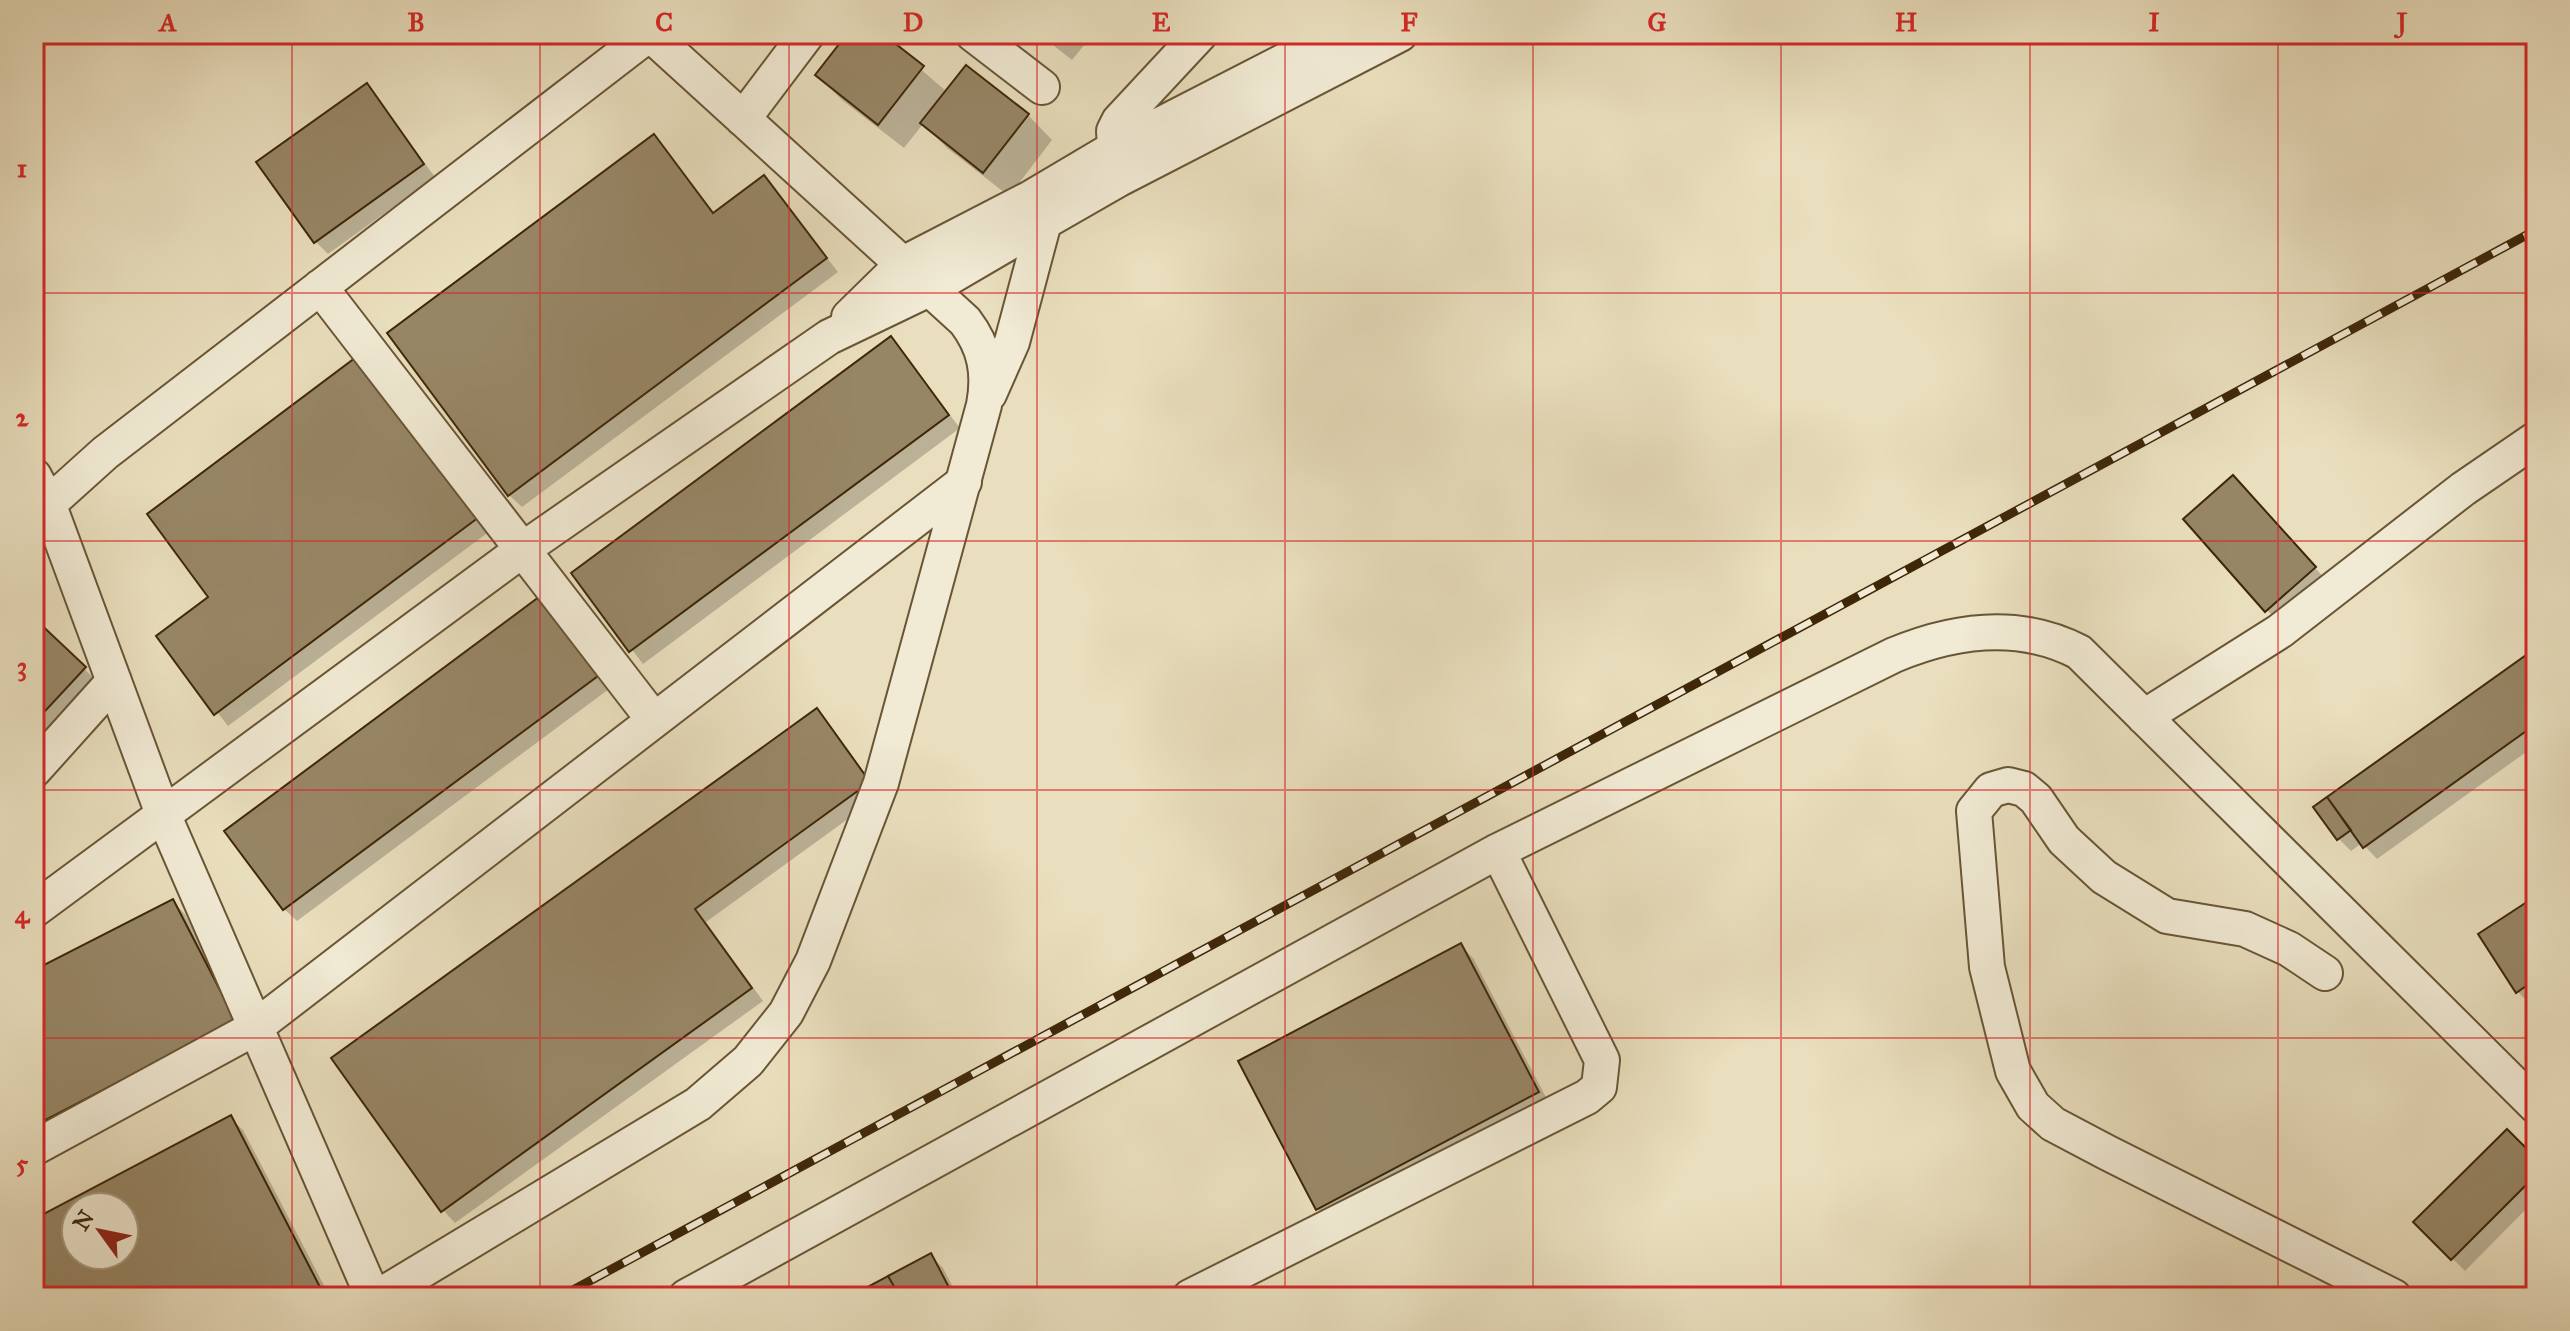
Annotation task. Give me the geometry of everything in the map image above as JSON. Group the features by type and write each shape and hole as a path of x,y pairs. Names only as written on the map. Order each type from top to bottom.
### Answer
{"street":[{"path":"650,34 743,119 965,321 980,343 987,372 984,405 881,783 813,961 770,1036 740,1069 698,1104 376,1297 253,1029 163,814 114,681 39,499 105,453 650,34"},
{"path":"743,119 807,34"},
{"path":"973,34 1042,87"},
{"path":"1115,148 1114,131 1119,121 1200,34"},
{"path":"829,337 903,264 1029,199 1115,148 1337,34"},
{"path":"34,910 522,550 829,337 931,288 1119,179 1400,34"},
{"path":"984,405 1012,342 1044,222"},
{"path":"320,287 654,720"},
{"path":"2144,717 2280,631 2463,489 2536,439"},
{"path":"34,1148 253,1029 964,482"},
{"path":"686,1297 1498,851 1894,655 1944,638 2006,632 2060,643 2079,652 2536,1106"},
{"path":"34,770 114,681"},
{"path":"2325,973 2289,949 2245,929 2167,916 2104,877 2064,840 2036,799 2024,789 1999,787 1984,796 1974,811 1987,967 2013,1071 2033,1106 2053,1124 2394,1297"},
{"path":"1190,1297 1242,1283 1587,1097 1599,1087 1602,1060 1498,851"}],"building":[{"path":"847,34 883,34 924,66 878,125 815,75"},
{"path":"966,65 1029,114 983,173 920,123"},
{"path":"367,83 424,164 314,243 256,162"},
{"path":"654,134 713,213 764,175 827,258 508,496 387,333"},
{"path":"891,336 949,415 629,652 571,573"},
{"path":"359,355 479,517 214,715 156,636 208,597 147,514"},
{"path":"2233,475 2316,567 2265,612 2183,519"},
{"path":"543,594 602,673 283,910 224,831"},
{"path":"34,618 86,667 34,723"},
{"path":"2536,648 2536,724 2363,848 2327,797"},
{"path":"817,708 870,782 695,909 752,988 441,1212 331,1058"},
{"path":"2327,797 2351,830 2337,840 2313,807"},
{"path":"2536,896 2536,979 2516,993 2478,934"},
{"path":"173,899 236,1021 34,1126 34,970"},
{"path":"1461,943 1539,1092 1316,1210 1238,1061"},
{"path":"231,1115 322,1291 310,1297 34,1297 34,1219 60,1205 60,1271 140,1271 140,1191 87,1191"},
{"path":"2507,1129 2536,1158 2536,1175 2451,1260 2413,1222"},
{"path":"931,1253 954,1297 900,1297 888,1276"},
{"path":"888,1276 900,1297 849,1297"}],"railway":[{"path":"560,1297 2536,230"}]}
